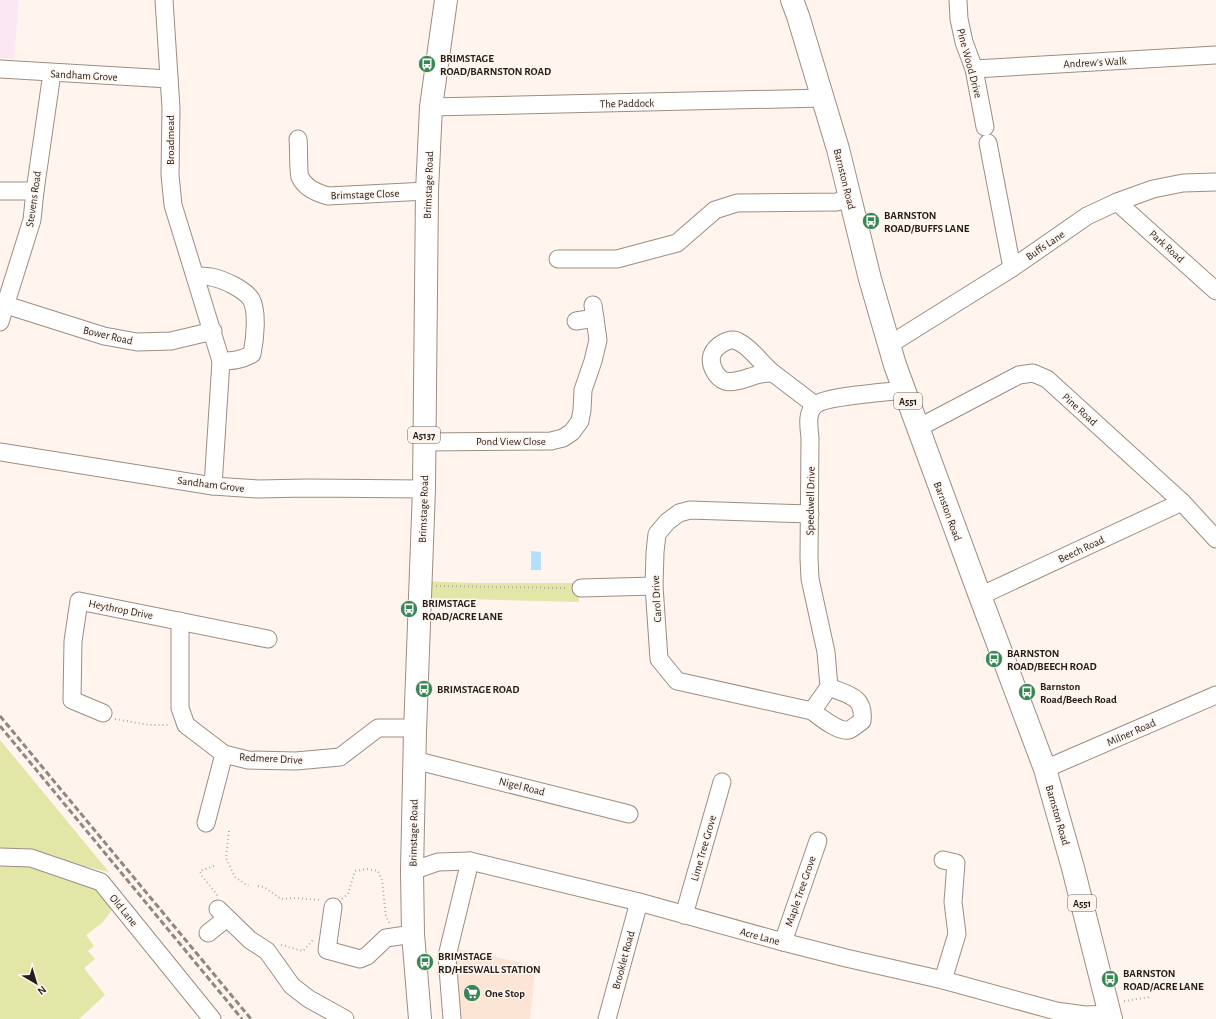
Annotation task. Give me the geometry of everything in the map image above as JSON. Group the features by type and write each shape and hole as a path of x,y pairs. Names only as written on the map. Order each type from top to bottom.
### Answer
{"main road":[{"name":"Brimstage Road","path":"420,1019 405,935 412,871 415,728 424,488 427,191 431,107 446,0"},
{"name":"Barnston Road","path":"792,0 838,149 870,279 889,345 904,390 1045,769 1073,868 1109,1012"}],"street":[{"name":"Broadmead","path":"164,0 171,108 170,175 173,205 221,360 214,486"},
{"name":"Pine Wood Drive","path":"958,0 959,19 964,42 974,69 1012,268"},
{"name":"Andrew's Walk","path":"974,69 1216,55"},
{"name":"Sandham Grove","path":"0,68 52,73 169,80"},
{"name":"Stevens Road","path":"0,322 32,220 52,73"},
{"name":"The Paddock","path":"431,107 823,98"},
{"name":"Brimstage Close","path":"299,139 300,177 315,192 328,196 427,191"},
{"name":"Buffs Lane","path":"889,345 1012,268 1087,216 1117,202 1153,189 1183,183 1216,182"},
{"path":"0,191 35,191"},
{"path":"558,259 617,259 677,243 715,210 737,203 837,202 849,197"},
{"name":"Park Road","path":"1117,202 1216,291"},
{"path":"196,276 211,277 225,281 246,293 251,300 254,312 254,343 252,354 235,361 221,360"},
{"name":"Bower Road","path":"6,305 104,336 137,342 171,341 213,332"},
{"name":"Pond View Close","path":"424,442 551,441 563,438 572,432 580,421 583,390 593,361 598,340 594,311 576,321"},
{"path":"773,373 815,405 822,401 849,396 904,390"},
{"name":"Pine Road","path":"918,428 1019,375 1033,374 1047,379 1182,502 1216,539"},
{"name":"Speedwell Drive","path":"815,405 811,411 808,421 810,438 810,579 826,652 829,687"},
{"name":"Sandham Grove","path":"0,452 214,486 258,489 424,488"},
{"name":"Beech Road","path":"980,596 1182,502"},
{"name":"Carol Drive","path":"810,514 690,510 679,513 667,522 657,534 654,586 660,659 677,681 812,711"},
{"path":"581,588 654,586"},
{"name":"Heythrop Drive","path":"103,713 72,700 73,641 79,601 268,638"},
{"path":"180,621 180,708 186,725"},
{"path":"829,687 855,698 861,704 863,713 862,721 848,730 839,728 822,719 812,711 829,687"},
{"name":"Milner Road","path":"1045,769 1216,694"},
{"name":"Redmere Drive","path":"186,725 224,754 248,760 296,761 340,757 378,728 415,728"},
{"path":"212,826 224,754"},
{"name":"Nigel Road","path":"414,760 629,814"},
{"name":"Lime Tree Grove","path":"684,915 722,782"},
{"name":"Maple Tree Grove","path":"783,942 818,841"},
{"name":"Old Lane","path":"0,857 31,858 101,882 212,1019"},
{"path":"943,860 956,863 953,902 957,934 943,980"},
{"path":"452,1019 447,956 470,861"},
{"name":"Acre Lane","path":"412,871 438,862 470,861 639,902 846,958 943,980 1055,1015 1085,1015 1109,1012"},
{"name":"Brooklet Road","path":"607,1019 639,902"},
{"path":"333,907 328,950 360,958 367,956 386,938 405,935"},
{"path":"208,933 221,908 250,940 267,951 292,986 309,999 345,1019"}],"path":[{"path":"420,585 581,588"},
{"path":"103,713 117,720 149,725 186,725"},
{"path":"212,826 234,877 245,884 249,884"},
{"path":"214,866 200,871 221,908"},
{"path":"258,886 264,887 281,899 294,898 323,900 333,907 348,894 355,871 367,869 378,871 382,880 386,917 405,935"},
{"path":"278,944 302,951 313,940 329,934"},
{"path":"1109,1012 1150,997"}],"shaded area":[{"path":"0,0 19,0 14,59 0,58"},
{"path":"454,948 536,966 530,1019 457,1019"}],"green space":[{"path":"423,581 473,583 578,583 579,602 423,598"},
{"path":"0,740 109,872 16,850 0,850"},
{"path":"0,862 26,863 97,890 112,910 102,923 86,935 94,946 88,951 95,959 84,968 105,995 79,1019 0,1019"}],"water":[{"path":"531,551 541,552 541,570 531,570"}],"railway":[{"path":"0,716 251,1019"},
{"path":"0,726 242,1019"}],"place":[{"name":"BRIMSTAGE ROAD/BARNSTON ROAD","path":"427,64"},
{"name":"BARNSTON ROAD/BUFFS LANE","path":"871,221"},
{"name":"BRIMSTAGE ROAD/ACRE LANE","path":"409,609"},
{"name":"BARNSTON ROAD/BEECH ROAD","path":"994,659"},
{"name":"BRIMSTAGE ROAD","path":"424,689"},
{"name":"Barnston Road/Beech Road","path":"1027,692"},
{"name":"BRIMSTAGE RD/HESWALL STATION","path":"425,962"},
{"name":"BARNSTON ROAD/ACRE LANE","path":"1110,979"},
{"name":"One Stop","path":"472,993"}]}
